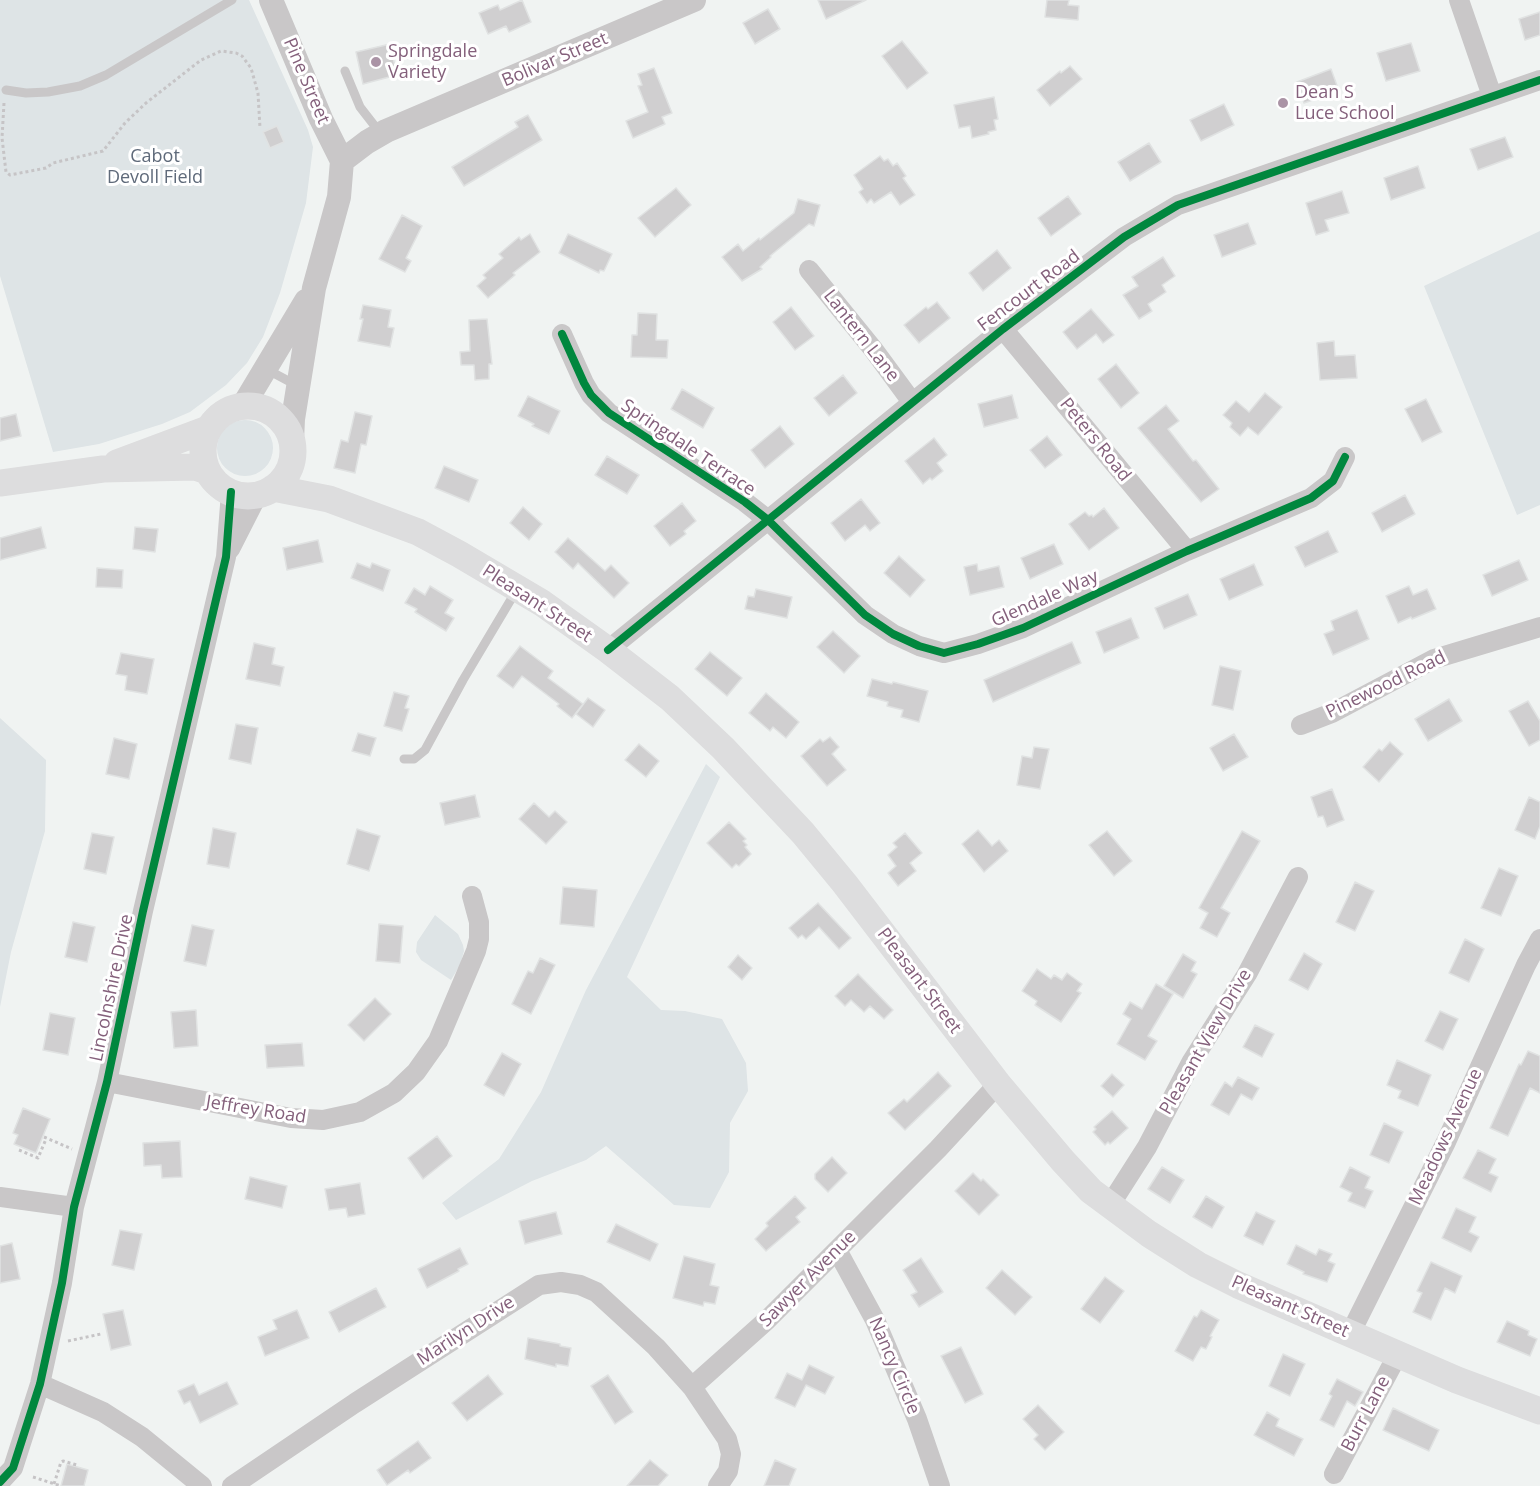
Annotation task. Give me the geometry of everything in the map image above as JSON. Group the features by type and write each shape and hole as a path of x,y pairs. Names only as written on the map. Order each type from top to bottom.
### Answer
{"main road":[{"path":"0,483 104,469 195,467 207,471 221,487 241,495 265,491 287,472 292,451 282,421 265,409 243,406 223,413 208,429 104,469"},
{"path":"207,471 203,450 208,429"},
{"name":"Pleasant Street","path":"292,451 307,480 329,499"},
{"name":"Pleasant Street","path":"265,491 329,499 417,532 542,603 670,698 782,809 845,884 998,1084 1063,1161 1091,1191 1149,1234 1198,1265 1238,1285 1457,1380 1540,1411"}],"street":[{"name":"Bolivar Street","path":"342,161 381,134 694,0"},
{"path":"1459,0 1492,96"},
{"name":"Pine Street","path":"274,1 321,119 342,161"},
{"name":"Fencourt Road","path":"608,650 1003,329 1124,237 1178,205 1540,80"},
{"path":"292,451 293,419 314,288 339,197 342,161"},
{"name":"Lantern Lane","path":"809,270 873,349 912,402"},
{"path":"243,406 314,288"},
{"name":"Peters Road","path":"1003,329 1186,551"},
{"name":"Springdale Terrace","path":"562,334 578,373 601,406 618,420 745,502 768,520"},
{"name":"Glendale Way","path":"768,520 865,615 902,638 919,646 944,653 1023,628 1186,551 1311,498 1333,481 1345,457"},
{"name":"Lincolnshire Drive","path":"226,557 265,491"},
{"name":"Lincolnshire Drive","path":"0,1482 13,1468 40,1384 62,1283 74,1207 108,1082 143,911 226,557 231,492"},
{"name":"Pinewood Road","path":"1301,725 1332,713 1434,659 1540,627"},
{"name":"Pleasant View Drive","path":"1110,1205 1147,1147 1192,1061 1246,974 1298,877"},
{"name":"Jeffrey Road","path":"108,1082 291,1118 322,1120 360,1112 394,1093 416,1072 438,1041 479,939 472,896"},
{"name":"Meadows Avenue","path":"1350,1334 1446,1142 1540,939"},
{"name":"Sawyer Avenue","path":"692,1387 751,1336 938,1149 998,1084"},
{"path":"0,1197 74,1207"},
{"name":"Nancy Circle","path":"837,1250 879,1331 917,1419 940,1486"},
{"name":"Marilyn Drive","path":"232,1486 384,1384 539,1285 561,1282 596,1292 656,1347 692,1387"},
{"name":"Burr Lane","path":"1334,1474 1398,1354"},
{"path":"40,1384 103,1412 142,1437 202,1486"},
{"path":"692,1387 727,1438 731,1454 728,1471 717,1486"}],"lane":[{"path":"6,90 26,93 48,92 80,86 106,75 232,0"},
{"path":"345,71 360,106 381,134"},
{"path":"266,369 298,387"},
{"path":"404,759 414,759 425,750 517,589"}],"path":[{"path":"6,90 2,138 4,167 10,175 46,168 53,163 103,151 125,123 146,103 201,60 221,51 242,56 251,68 258,93 260,128"},
{"path":"19,1150 38,1158 45,1138 88,1155"},
{"path":"68,1341 101,1334"},
{"path":"54,1484 61,1462 77,1465"},
{"path":"33,1477 61,1486"}],"green space":[{"name":"Cabot Devoll Field","path":"0,0 249,0 308,130 313,147 306,203 280,293 263,337 247,363 226,385 190,412 162,424 99,444 53,452 0,276"},
{"path":"1540,231 1540,505 1517,515 1424,286"},
{"path":"245,420 256,422 265,428 271,437 273,448 271,459 265,468 256,474 245,476 234,474 225,468 219,459 217,448 219,437 225,428 234,422"},
{"path":"0,718 46,760 45,831 11,952 0,1007"},
{"path":"706,764 720,777 627,977 661,1010 685,1011 722,1019 746,1063 748,1091 730,1123 729,1172 710,1208 674,1205 606,1146 586,1160 532,1181 456,1220 442,1203 499,1159 541,1092 586,990"},
{"path":"435,915 458,934 463,945 464,951 460,965 451,980 421,960 416,952 417,942"}],"building":[{"path":"522,0 531,22 509,32 506,26 488,34 479,13 498,5 500,10"},
{"path":"818,0 866,0 826,19"},
{"path":"1047,0 1069,0 1068,5 1079,6 1078,20 1045,17"},
{"path":"768,9 780,29 755,44 743,23"},
{"path":"1540,12 1540,35 1525,40 1519,19"},
{"path":"902,41 928,73 907,89 882,56"},
{"path":"1411,43 1420,71 1386,81 1377,53"},
{"name":"Springdale Variety","path":"390,44 397,75 363,84 356,52"},
{"path":"1070,66 1082,79 1050,106 1037,90 1060,71 1061,73"},
{"path":"654,68 672,113 662,117 665,124 633,138 626,121 648,112 638,86 642,85 638,74"},
{"path":"1331,69 1339,91 1304,103 1297,82"},
{"path":"994,97 998,119 994,120 996,130 972,138 970,126 959,128 954,105"},
{"path":"1224,104 1234,125 1201,141 1190,120"},
{"path":"528,115 542,140 464,186 452,167 518,127 515,122"},
{"path":"277,126 284,142 270,148 263,132"},
{"path":"1505,137 1513,157 1478,170 1470,149"},
{"path":"1149,143 1161,162 1130,181 1118,162"},
{"path":"880,156 884,161 888,159 893,166 897,163 906,176 903,178 915,195 900,205 891,192 874,203 871,199 867,203 859,192 863,189 854,175"},
{"path":"1418,166 1425,188 1391,200 1384,178"},
{"path":"676,188 691,205 655,237 638,218"},
{"path":"1342,191 1349,213 1325,220 1329,231 1316,235 1306,203"},
{"path":"1068,196 1081,214 1051,236 1038,218"},
{"path":"798,199 820,205 814,226 809,224 770,256 760,267 762,269 742,281 722,257 738,244 743,251 759,238 760,240 794,213"},
{"path":"402,215 422,226 406,258 411,261 405,272 379,259"},
{"path":"1248,223 1256,244 1222,257 1214,235"},
{"path":"530,234 540,252 513,273 515,275 488,298 477,286 486,278 483,275 503,258 499,254 519,237 521,240"},
{"path":"568,234 612,254 604,271 600,270 599,273 559,253"},
{"path":"997,250 1011,268 983,291 969,273"},
{"path":"1163,257 1175,276 1162,285 1166,292 1148,304 1152,311 1139,319 1123,295 1138,286 1132,277"},
{"path":"937,302 950,318 919,343 904,325 926,307 928,309"},
{"path":"363,305 391,310 388,327 394,328 390,347 358,341 363,319 360,319"},
{"path":"791,307 814,336 795,350 773,322"},
{"path":"1091,309 1114,335 1103,343 1096,334 1077,349 1063,332"},
{"path":"638,313 657,314 656,340 668,340 667,358 631,357 632,335 637,335"},
{"path":"487,319 492,364 489,364 489,379 475,380 474,365 461,365 460,352 470,351 469,320"},
{"path":"1334,341 1335,356 1355,355 1357,378 1320,380 1317,343"},
{"path":"1116,364 1139,393 1121,408 1098,379"},
{"path":"843,375 857,393 829,416 814,398"},
{"path":"682,389 714,408 703,428 671,409"},
{"path":"1265,393 1282,407 1258,435 1248,427 1240,436 1230,427 1232,423 1223,415 1236,401 1249,412"},
{"path":"1012,395 1018,418 984,427 978,404"},
{"path":"528,396 560,411 549,434 518,416"},
{"path":"1426,399 1442,432 1422,442 1405,409"},
{"path":"1166,405 1179,421 1168,429 1219,489 1201,502 1138,428"},
{"path":"355,412 372,416 366,445 361,444 355,473 334,468 341,440 348,442"},
{"path":"16,414 21,436 0,441 0,418"},
{"path":"780,426 794,444 765,468 751,450"},
{"path":"1047,436 1062,455 1045,468 1030,450"},
{"path":"934,438 947,455 937,463 943,471 923,484 905,461"},
{"path":"607,456 639,475 627,494 595,475"},
{"path":"444,466 478,480 469,502 435,488"},
{"path":"1405,495 1415,514 1382,532 1372,513"},
{"path":"861,499 880,523 870,531 865,525 845,541 831,523"},
{"path":"682,503 696,521 684,531 686,534 670,546 654,526"},
{"path":"523,507 542,524 529,540 510,523"},
{"path":"1104,508 1119,528 1089,550 1069,524 1085,512 1093,517"},
{"path":"41,527 46,548 0,560 0,538"},
{"path":"135,527 158,529 155,552 133,549"},
{"path":"1328,531 1338,552 1305,567 1295,547"},
{"path":"568,538 605,571 611,565 629,583 614,598 578,563 573,569 555,552"},
{"path":"318,540 323,562 287,570 283,548"},
{"path":"1054,544 1063,564 1030,579 1021,558"},
{"path":"899,556 925,580 910,597 884,573"},
{"path":"1519,560 1528,580 1492,596 1483,575"},
{"path":"357,563 370,568 372,563 390,570 383,591 351,578"},
{"path":"977,564 978,571 999,566 1004,587 970,595 964,567"},
{"path":"1254,564 1263,585 1229,600 1220,579"},
{"path":"97,568 123,570 122,588 96,587"},
{"path":"430,586 453,600 445,613 454,618 446,631 415,612 417,609 405,603 414,588 425,595"},
{"path":"1409,586 1413,595 1427,589 1436,609 1398,623 1386,596"},
{"path":"756,589 792,597 787,618 745,609 748,596 754,597"},
{"path":"1188,594 1197,615 1164,629 1155,608"},
{"path":"1357,610 1369,639 1333,655 1324,634 1334,630 1331,621"},
{"path":"1131,618 1139,638 1104,653 1096,632"},
{"path":"833,631 860,656 844,673 817,647"},
{"path":"1072,642 1081,663 993,702 984,680"},
{"path":"254,643 275,648 272,664 284,667 280,686 246,679"},
{"path":"520,646 553,671 548,678 583,704 572,718 557,706 559,704 522,676 513,688 497,676"},
{"path":"710,652 742,678 727,696 695,669"},
{"path":"121,653 154,659 147,694 125,690 127,676 116,674"},
{"path":"1220,666 1241,671 1233,710 1212,705"},
{"path":"872,679 928,691 919,722 901,717 903,710 887,706 888,702 867,696"},
{"path":"394,692 409,696 405,708 409,709 402,731 384,726"},
{"path":"766,693 799,722 786,738 773,727 770,731 749,713"},
{"path":"588,698 605,710 593,727 576,714"},
{"path":"1449,699 1462,721 1428,741 1415,719"},
{"path":"1528,701 1540,721 1540,740 1529,746 1509,711"},
{"path":"236,724 258,728 251,764 229,759"},
{"path":"358,733 376,738 370,756 352,751"},
{"path":"1234,734 1248,757 1223,771 1210,748"},
{"path":"830,737 839,747 832,754 846,770 827,786 801,756 820,739 823,742"},
{"path":"114,738 137,744 129,779 106,774"},
{"path":"1390,742 1403,754 1379,782 1363,767 1379,749 1382,751"},
{"path":"639,744 659,761 646,777 625,760"},
{"path":"1034,747 1049,749 1040,789 1017,785 1022,756 1032,758"},
{"path":"1332,789 1344,820 1327,827 1323,816 1318,817 1311,797"},
{"path":"475,795 480,817 445,825 440,803"},
{"path":"1529,797 1540,802 1540,826 1535,839 1515,830"},
{"path":"534,803 549,817 555,811 567,822 546,844 519,819"},
{"path":"729,822 746,839 743,841 747,845 745,847 751,854 739,866 736,864 732,868 707,843"},
{"path":"213,828 236,833 229,868 207,864"},
{"path":"357,829 380,836 369,871 347,864"},
{"path":"978,830 992,846 999,840 1008,851 984,872 962,844"},
{"path":"1107,831 1132,861 1114,876 1089,845"},
{"path":"1242,831 1260,841 1221,908 1230,913 1217,937 1200,928 1208,913 1199,908"},
{"path":"92,833 114,837 106,874 84,869"},
{"path":"905,833 922,853 910,863 916,871 898,886 888,873 896,866 888,855 897,847 893,843"},
{"path":"1499,868 1518,876 1501,916 1481,908"},
{"path":"1355,882 1374,891 1355,931 1336,922"},
{"path":"563,887 597,890 594,927 560,924"},
{"path":"818,903 851,938 839,949 819,927 806,939 802,935 798,938 789,928"},
{"path":"73,922 95,927 87,962 65,957"},
{"path":"379,924 403,926 400,963 376,961"},
{"path":"192,925 214,930 206,966 184,961"},
{"path":"1465,939 1484,949 1469,982 1449,973"},
{"path":"1304,953 1322,964 1308,990 1289,980"},
{"path":"1183,954 1196,962 1191,971 1197,974 1183,998 1164,986"},
{"path":"738,955 752,968 742,980 728,967"},
{"path":"540,958 555,965 531,1014 512,1004 528,971 533,973"},
{"path":"1037,969 1051,979 1054,975 1062,980 1067,973 1082,984 1077,991 1081,993 1061,1022 1035,1005 1037,1001 1022,991"},
{"path":"858,974 893,1010 884,1019 870,1006 864,1012 851,1000 845,1006 835,996"},
{"path":"1156,984 1173,994 1148,1036 1157,1041 1145,1060 1117,1044 1131,1019 1123,1014 1130,1002 1142,1009"},
{"path":"375,998 391,1014 364,1041 348,1025"},
{"path":"196,1010 198,1046 174,1048 171,1012"},
{"path":"1440,1011 1458,1019 1443,1050 1425,1041"},
{"path":"50,1013 75,1018 68,1055 43,1050"},
{"path":"1255,1025 1274,1034 1262,1057 1243,1047"},
{"path":"302,1043 304,1066 267,1068 265,1045"},
{"path":"1528,1051 1540,1056 1540,1093 1530,1088 1508,1136 1490,1128 1519,1064 1521,1065"},
{"path":"502,1053 521,1064 504,1096 484,1085"},
{"path":"1397,1060 1431,1075 1418,1106 1398,1098 1401,1091 1387,1085"},
{"path":"938,1072 951,1086 905,1130 888,1113 904,1099 907,1102"},
{"path":"1112,1074 1124,1085 1113,1097 1101,1086"},
{"path":"1238,1077 1259,1088 1252,1100 1241,1094 1229,1115 1211,1105 1225,1082 1232,1087"},
{"path":"23,1108 50,1119 36,1153 14,1144 18,1135 13,1133"},
{"path":"1112,1111 1128,1128 1110,1144 1108,1142 1105,1145 1093,1132 1096,1129 1094,1127"},
{"path":"1384,1123 1403,1132 1389,1163 1370,1155"},
{"path":"437,1136 452,1156 423,1179 408,1158"},
{"path":"180,1141 182,1177 162,1178 161,1165 144,1166 143,1143"},
{"path":"1478,1150 1496,1159 1489,1173 1498,1177 1491,1192 1463,1178"},
{"path":"832,1157 847,1173 828,1192 815,1179 815,1174"},
{"path":"1162,1167 1184,1180 1170,1203 1148,1189"},
{"path":"1350,1167 1370,1177 1365,1188 1373,1191 1365,1208 1348,1201 1352,1193 1340,1187"},
{"path":"973,1173 981,1181 983,1179 999,1195 979,1215 955,1191"},
{"path":"250,1177 287,1186 282,1208 245,1199"},
{"path":"360,1183 365,1214 348,1217 346,1208 329,1210 325,1189"},
{"path":"795,1196 806,1208 796,1217 800,1222 766,1251 755,1239 768,1226 766,1223"},
{"path":"1206,1196 1224,1207 1212,1228 1193,1217"},
{"path":"1456,1208 1476,1217 1469,1232 1479,1237 1471,1252 1442,1238"},
{"path":"556,1212 562,1234 525,1244 519,1221"},
{"path":"1256,1212 1275,1221 1263,1245 1244,1236"},
{"path":"616,1224 658,1244 650,1261 607,1242"},
{"path":"120,1230 142,1234 134,1270 112,1265"},
{"path":"12,1243 20,1279 0,1283 0,1246"},
{"path":"1296,1245 1316,1255 1319,1249 1332,1254 1328,1261 1335,1264 1327,1282 1303,1274 1304,1272 1287,1264"},
{"path":"460,1248 468,1264 427,1288 418,1269"},
{"path":"684,1256 715,1264 710,1285 719,1287 715,1304 704,1302 703,1306 673,1298"},
{"path":"921,1258 943,1292 919,1307 911,1295 917,1292 903,1270"},
{"path":"1431,1262 1462,1276 1455,1293 1445,1288 1431,1320 1413,1312 1422,1293 1417,1291"},
{"path":"1002,1270 1032,1297 1015,1315 986,1288"},
{"path":"1105,1277 1124,1291 1100,1323 1081,1309"},
{"path":"376,1288 386,1307 339,1332 329,1312"},
{"path":"123,1310 131,1345 111,1350 103,1314"},
{"path":"297,1310 309,1338 265,1356 258,1337 277,1329 273,1320"},
{"path":"1201,1310 1219,1320 1206,1349 1201,1347 1193,1361 1175,1351 1194,1316 1197,1317"},
{"path":"1507,1321 1529,1331 1528,1335 1537,1339 1530,1356 1497,1342"},
{"path":"528,1338 571,1348 568,1366 556,1364 556,1367 525,1359"},
{"path":"961,1347 983,1394 965,1403 941,1356"},
{"path":"1283,1354 1305,1364 1290,1396 1269,1386"},
{"path":"809,1365 834,1377 825,1394 806,1385 795,1407 775,1398 787,1373 802,1380"},
{"path":"488,1375 503,1394 467,1421 452,1403"},
{"path":"608,1375 633,1412 615,1424 591,1386"},
{"path":"1337,1379 1363,1392 1355,1406 1347,1401 1334,1427 1320,1420 1332,1396 1329,1394"},
{"path":"227,1382 238,1404 200,1423 190,1401 184,1404 178,1391 194,1384 199,1395"},
{"path":"1038,1405 1064,1432 1045,1450 1034,1439 1038,1435 1023,1419"},
{"path":"1393,1408 1439,1430 1429,1451 1383,1430"},
{"path":"1267,1412 1279,1419 1276,1426 1303,1439 1294,1456 1254,1435"},
{"path":"418,1441 431,1458 410,1473 408,1470 387,1485 377,1470"},
{"path":"650,1460 668,1475 658,1486 627,1486"},
{"path":"775,1460 796,1469 789,1486 764,1486"},
{"path":"67,1464 88,1470 84,1486 61,1486"}],"cycle path":[{"path":"608,650 1003,329 1124,237 1178,205 1540,80"},
{"path":"562,334 591,395 609,413 745,502 768,520 865,615 893,634 919,646 944,653 1023,628 1187,551 1311,498 1333,481 1345,457"},
{"path":"0,1482 13,1468 40,1384 62,1283 74,1207 107,1082 143,911 226,557 231,492"}],"place":[{"name":"Springdale Variety","path":"376,62"},
{"name":"Dean S Luce School","path":"1283,103"}]}
